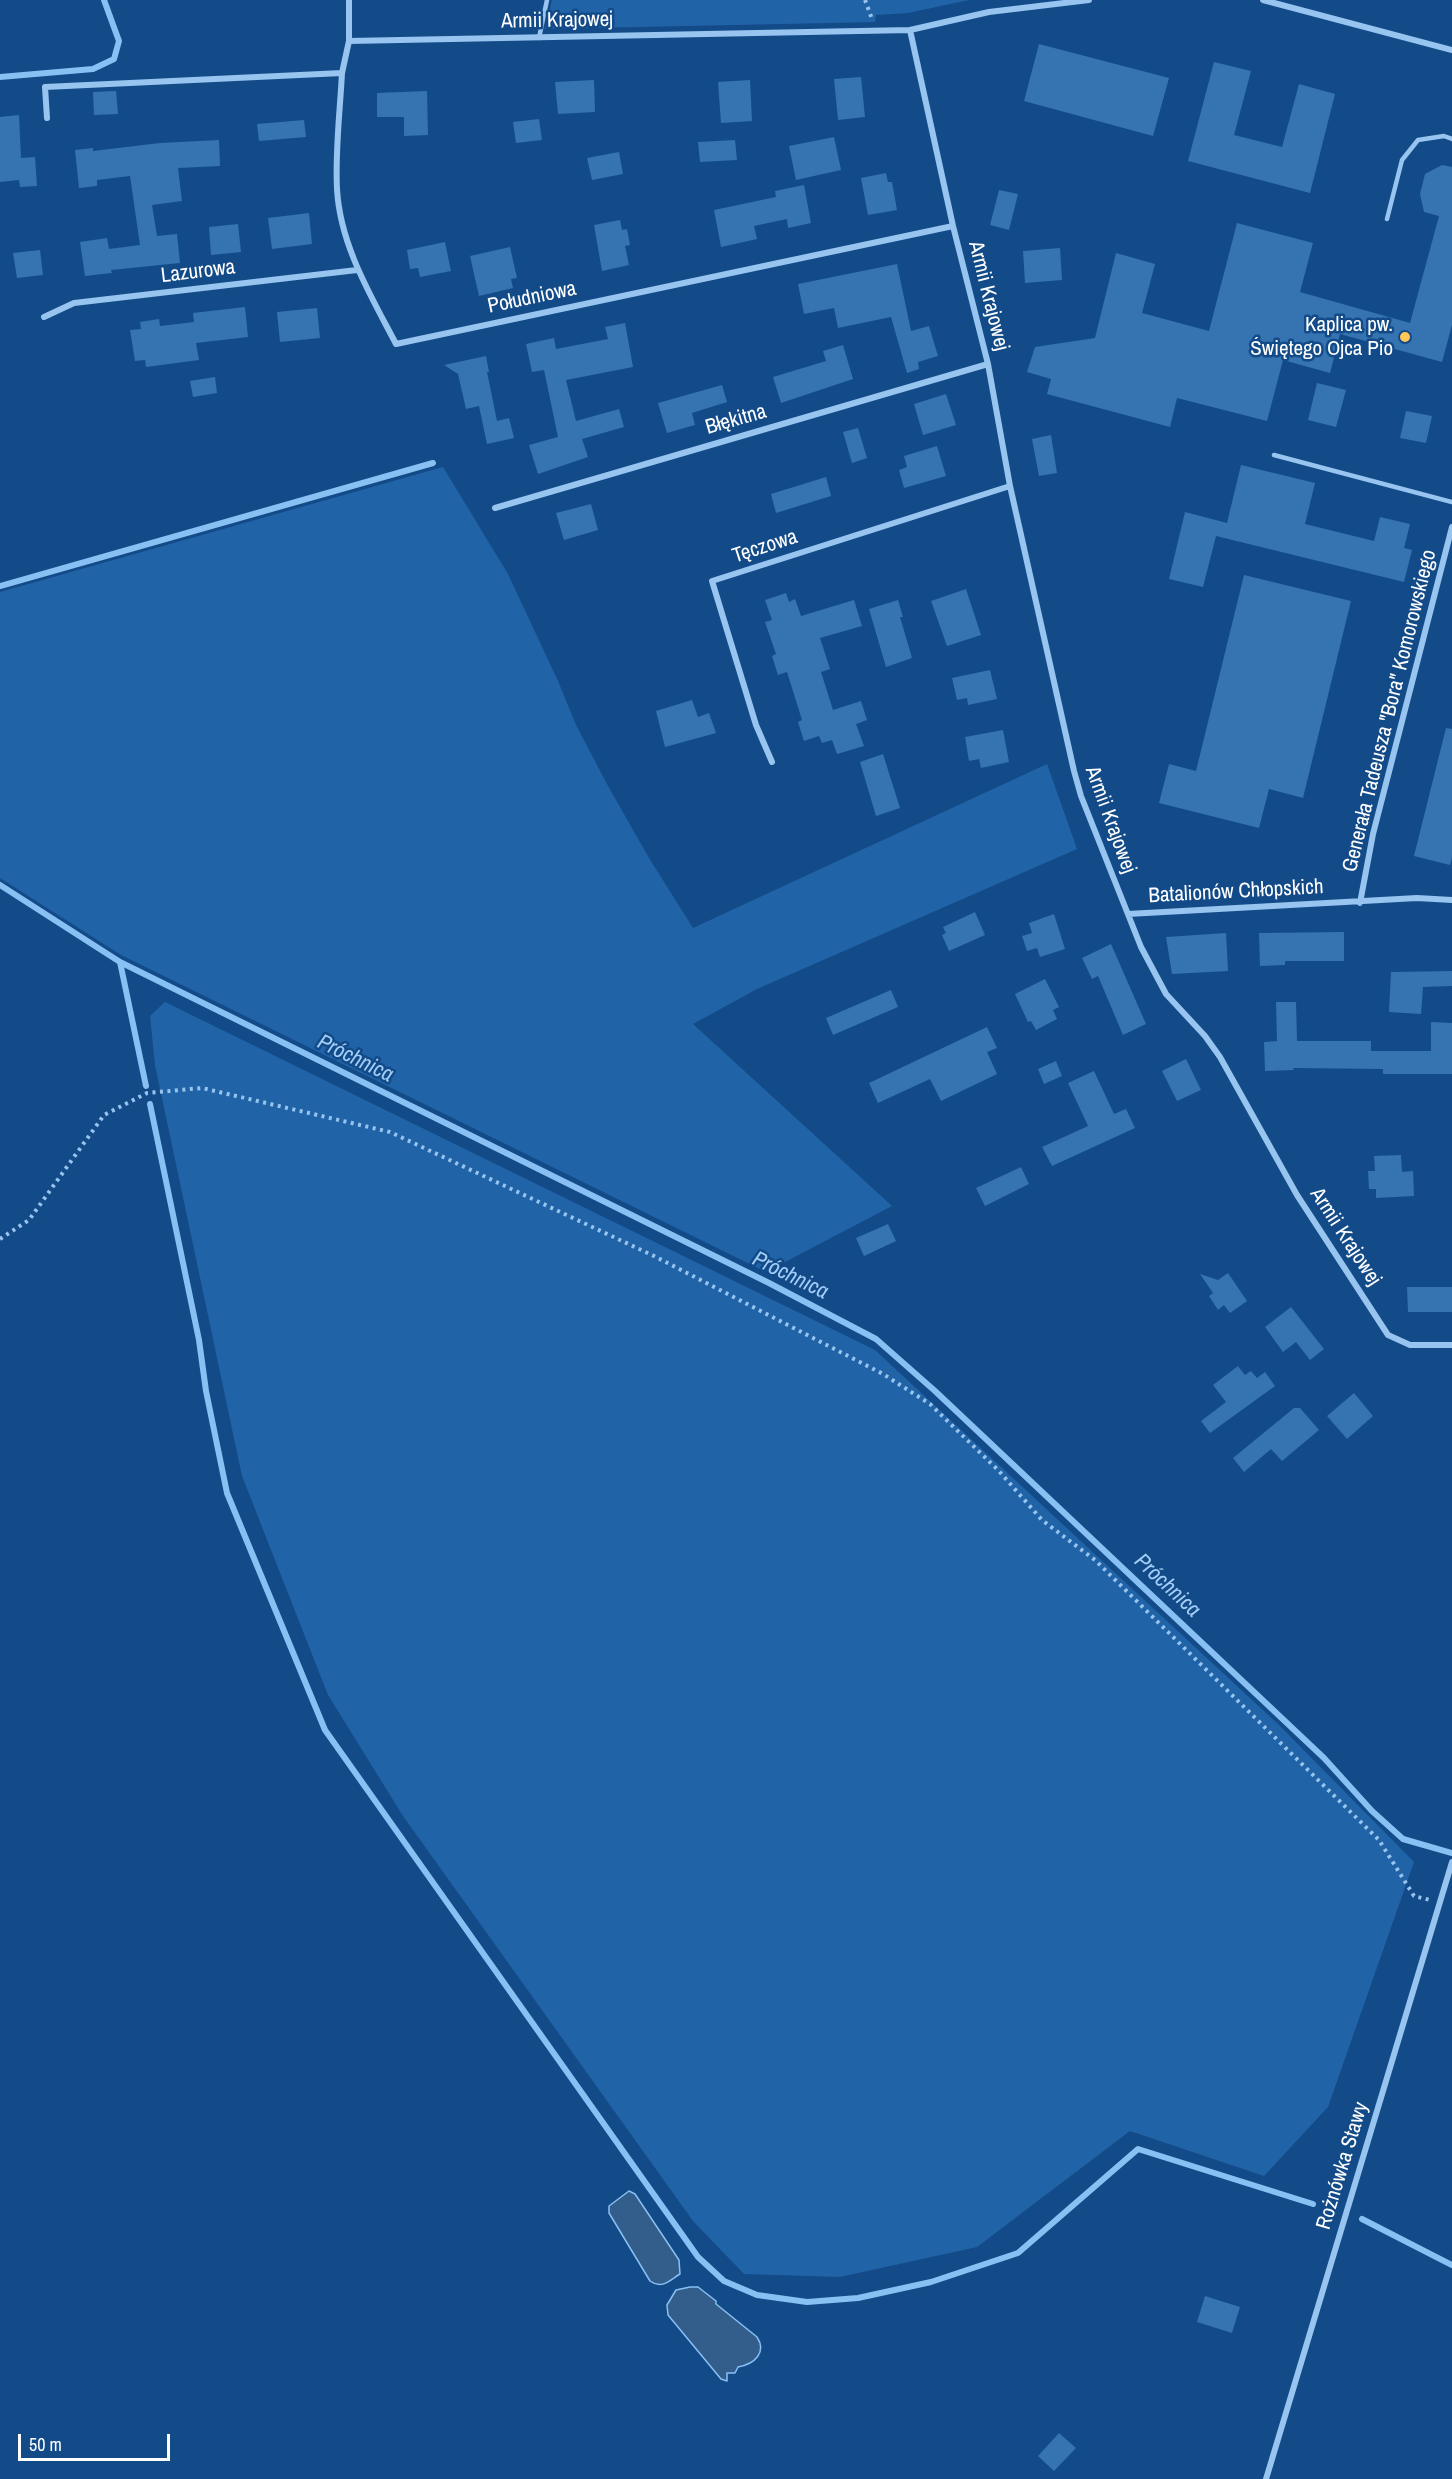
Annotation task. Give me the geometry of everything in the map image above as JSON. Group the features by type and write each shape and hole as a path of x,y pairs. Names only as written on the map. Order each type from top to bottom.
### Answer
{"street":[{"path":"47,118 45,87 342,73 349,41 349,0"},
{"path":"910,30 989,12 1089,0"},
{"path":"1263,0 1452,50"},
{"name":"Armii Krajowej","path":"349,41 910,30 953,226 988,364 1010,486 1074,771 1081,796 1141,947 1166,994 1205,1036 1220,1057 1298,1195 1388,1335 1410,1345 1452,1345"},
{"name":"Południowa","path":"342,73 337,191 357,270 396,344 953,226"},
{"name":"Lazurowa","path":"44,317 74,303 357,270"},
{"name":"Błękitna","path":"495,508 988,364"},
{"name":"Tęczowa","path":"772,762 756,725 712,581 1010,486"},
{"name":"Generała Tadeusza \"Bora\" Komorowskiego","path":"1360,903 1373,834 1452,527"},
{"name":"Batalionów Chłopskich","path":"1128,914 1424,898 1452,900"},
{"name":"Rożnówka Stawy","path":"1266,2479 1452,1862"}],"lane":[{"path":"539,38 547,0"},
{"path":"1387,219 1402,160 1418,140 1444,136 1452,139"},
{"path":"1274,455 1452,502"}],"path":[{"path":"865,0 877,31"},
{"path":"0,1239 29,1220 105,1116 147,1093 202,1088 390,1132 654,1256 883,1374 930,1404 998,1470 1042,1520 1095,1560 1379,1840 1414,1896 1439,1903"}],"shaded area":[{"path":"552,0 969,0 908,13 876,15 875,22 545,29"},
{"path":"443,467 508,574 576,725 608,786 649,858 693,928 1047,764 1077,849 757,989 693,1024 892,1206 766,1272 121,955 0,878 0,592"},
{"path":"165,1002 875,1350 1279,1725 1414,1862 1328,2107 1264,2176 1130,2131 977,2247 840,2277 744,2274 693,2221 403,1816 328,1695 242,1476 155,1065 150,1016"},
{"path":"629,2191 635,2194 679,2260 680,2274 666,2283 658,2285 650,2281 609,2213 609,2206"},
{"path":"698,2287 716,2301 716,2304 757,2337 760,2342 761,2348 758,2356 750,2363 738,2367 735,2373 727,2373 727,2381 721,2379 668,2315 667,2305 676,2290"}],"building":[{"path":"1039,44 1169,78 1153,136 1024,101"},
{"path":"1214,62 1251,71 1234,135 1282,147 1299,84 1335,94 1310,193 1188,161"},
{"path":"861,77 865,117 838,120 834,79"},
{"path":"594,80 595,112 558,114 555,82"},
{"path":"750,80 752,121 721,123 718,82"},
{"path":"116,91 118,114 94,115 93,92"},
{"path":"427,91 428,135 404,136 404,117 377,117 377,93"},
{"path":"19,115 21,158 35,157 37,186 20,187 19,180 0,182 0,117"},
{"path":"539,119 542,140 516,143 513,122"},
{"path":"304,120 306,137 259,141 257,124"},
{"path":"834,137 841,170 796,180 789,146"},
{"path":"219,140 220,166 178,168 182,201 152,205 157,236 177,234 180,263 111,270 112,273 85,276 80,242 107,238 109,249 140,245 130,176 97,180 97,186 79,188 75,150 93,148 93,151 160,143"},
{"path":"735,140 737,160 700,162 698,142"},
{"path":"619,152 623,174 592,180 587,158"},
{"path":"1442,165 1452,167 1452,325 1442,362 1340,334 1330,373 1283,360 1267,421 1177,398 1170,427 1047,394 1051,379 1027,372 1035,347 1095,338 1116,253 1155,264 1142,313 1209,331 1237,223 1313,243 1300,292 1410,323 1439,216 1424,212 1420,194 1425,174"},
{"path":"886,173 888,182 892,182 897,210 868,215 861,178"},
{"path":"804,185 811,223 788,228 787,219 754,226 757,239 721,247 714,210 776,197 775,191"},
{"path":"999,190 1018,194 1009,230 990,225"},
{"path":"309,213 312,244 272,249 268,218"},
{"path":"620,220 622,230 627,229 630,245 625,246 629,265 602,271 594,225"},
{"path":"238,224 241,252 211,255 209,227"},
{"path":"445,242 451,271 420,277 418,268 410,269 407,250"},
{"path":"510,247 517,278 511,279 513,288 479,296 470,256"},
{"path":"1060,248 1062,280 1025,283 1023,251"},
{"path":"40,250 43,275 17,278 13,253"},
{"path":"897,264 911,331 929,326 938,356 918,362 919,369 907,373 891,317 838,328 834,308 804,314 798,284"},
{"path":"245,307 248,337 196,343 199,360 146,367 145,360 135,361 130,330 141,329 140,322 159,319 160,326 194,322 193,313"},
{"path":"317,308 320,338 280,342 277,312"},
{"path":"625,323 633,367 566,380 576,421 619,409 624,427 582,439 588,457 538,474 529,445 558,437 544,370 532,372 526,344 554,338 556,349 608,339 605,327"},
{"path":"843,345 853,379 781,403 773,377 826,361 823,351"},
{"path":"486,356 497,421 509,418 514,438 487,444 479,406 466,409 458,374 444,365"},
{"path":"215,377 217,393 193,397 190,381"},
{"path":"1317,383 1346,390 1336,427 1308,420"},
{"path":"722,385 727,402 692,413 695,425 667,433 658,403"},
{"path":"946,394 956,425 923,435 914,404"},
{"path":"1406,411 1432,416 1426,443 1400,438"},
{"path":"858,428 867,458 852,463 843,432"},
{"path":"1051,435 1057,473 1039,476 1032,439"},
{"path":"937,446 946,476 904,488 899,470 907,467 904,456"},
{"path":"1241,465 1315,483 1305,524 1374,541 1380,517 1410,524 1404,548 1412,550 1404,582 1216,536 1203,587 1169,579 1185,512 1227,523"},
{"path":"826,477 831,496 776,513 771,494"},
{"path":"591,504 598,530 564,540 556,513"},
{"path":"1244,575 1351,601 1303,798 1269,789 1259,828 1159,803 1169,764 1196,771"},
{"path":"966,589 981,635 947,646 931,601"},
{"path":"786,593 789,602 795,599 801,616 854,600 862,626 820,638 830,669 821,672 833,710 861,701 867,720 856,724 864,746 837,754 832,740 822,743 819,736 804,741 798,722 802,720 787,672 778,675 772,656 776,654 765,622 772,620 765,600"},
{"path":"898,600 903,617 900,617 912,658 886,667 869,609"},
{"path":"990,670 997,699 968,705 967,698 957,700 952,678"},
{"path":"692,700 698,717 709,713 716,733 665,747 656,711"},
{"path":"1446,728 1452,729 1452,857 1450,865 1414,856"},
{"path":"1003,730 1009,762 981,768 979,759 969,761 965,737"},
{"path":"883,754 900,808 876,816 860,762"},
{"path":"975,912 985,935 949,951 942,935 946,933 943,927"},
{"path":"1054,914 1065,949 1040,957 1037,948 1027,951 1022,936 1032,933 1029,923"},
{"path":"1344,932 1344,961 1285,961 1285,965 1260,966 1259,933"},
{"path":"1226,933 1228,971 1172,974 1166,937"},
{"path":"1111,944 1146,1024 1123,1035 1098,976 1092,979 1082,958"},
{"path":"1452,971 1452,986 1423,987 1421,1014 1389,1012 1391,972"},
{"path":"1045,979 1059,1007 1053,1010 1057,1019 1036,1030 1031,1021 1028,1022 1015,994"},
{"path":"891,990 898,1007 833,1035 826,1018"},
{"path":"1276,1002 1296,1002 1297,1041 1371,1041 1371,1051 1431,1051 1431,1022 1452,1023 1452,1074 1383,1074 1383,1069 1293,1068 1294,1070 1265,1071 1264,1042 1277,1041"},
{"path":"987,1027 997,1048 987,1052 997,1074 941,1101 930,1079 878,1103 869,1083"},
{"path":"1186,1059 1201,1090 1177,1101 1162,1071"},
{"path":"1056,1061 1062,1076 1044,1084 1038,1069"},
{"path":"1094,1071 1114,1114 1126,1109 1135,1128 1052,1166 1042,1147 1088,1126 1068,1083"},
{"path":"1401,1155 1402,1172 1413,1171 1414,1196 1376,1198 1376,1189 1369,1189 1368,1171 1375,1171 1374,1156"},
{"path":"1021,1167 1029,1184 985,1206 976,1188"},
{"path":"888,1224 896,1241 864,1256 856,1238"},
{"path":"1228,1273 1247,1301 1230,1313 1224,1305 1218,1310 1209,1296 1213,1293 1200,1274 1218,1280"},
{"path":"1407,1287 1452,1287 1452,1312 1408,1312"},
{"path":"1291,1307 1324,1349 1310,1360 1296,1342 1283,1352 1265,1327"},
{"path":"1238,1366 1245,1375 1251,1371 1257,1378 1265,1372 1275,1386 1210,1433 1201,1421 1226,1402 1213,1385"},
{"path":"1354,1393 1373,1416 1347,1439 1327,1416"},
{"path":"1294,1408 1300,1408 1319,1430 1282,1461 1271,1449 1244,1472 1233,1458"},
{"path":"1205,2296 1240,2307 1232,2333 1197,2322"},
{"path":"1059,2433 1076,2448 1054,2471 1038,2456"}],"waterway":[{"name":"Próchnica","path":"0,77 93,69 114,59 119,41 104,0"},
{"path":"0,586 433,463"},
{"name":"Próchnica","path":"0,885 120,962 769,1283 876,1339 935,1391 1324,1758 1372,1811 1403,1839 1452,1853"},
{"path":"120,962 146,1086"},
{"path":"150,1104 199,1340 206,1391 227,1493 325,1730 698,2257 724,2281 757,2295 807,2302 858,2298 931,2282 1018,2253 1138,2149 1313,2204"},
{"path":"1362,2219 1452,2265"}],"place":[{"name":"Kaplica pw. Świętego Ojca Pio","path":"1405,337"}]}
